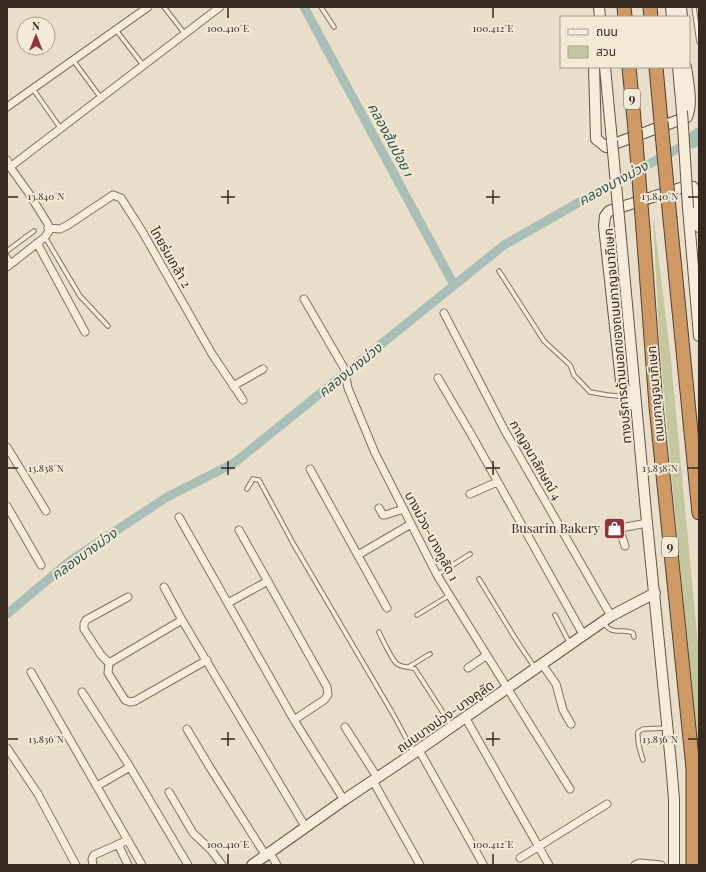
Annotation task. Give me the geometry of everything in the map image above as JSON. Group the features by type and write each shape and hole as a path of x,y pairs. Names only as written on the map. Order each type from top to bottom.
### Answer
{"highway":[{"name":"ถนนกาญจนาภิเษก","path":"629,68 656,406 692,761 694,819 693,865"},
{"name":"9","path":"656,68 699,513"}],"main road":[{"path":"594,68 596,139 606,147 687,117 690,103 686,68"},
{"name":"ทางบริการด้านนอกของถนนกาญจนาภิเษก","path":"605,68 647,523 668,728 674,799 674,865"},
{"path":"678,68 699,336"},
{"path":"637,416 621,381 604,226 605,216 609,212 686,186 693,188 699,226"},
{"name":"ถนนบางม่วง-บางคูลัด","path":"252,865 607,619 655,593"}],"street":[{"path":"7,107 147,7"},
{"path":"10,167 220,7"},
{"path":"7,160 10,167 48,224 49,231 45,237 9,265"},
{"name":"ไทยร่มเกล้า 2","path":"48,228 60,229 68,225 113,194 120,198 142,231 209,348 243,400"},
{"path":"37,243 84,332"},
{"name":"บางม่วง-บางคูลัด 1","path":"304,299 344,368 348,388 375,453 437,575 570,789"},
{"name":"กาญจนาลักษณ์ 4","path":"444,313 505,431 607,619"},
{"path":"233,386 264,369"},
{"path":"438,378 584,636"},
{"path":"7,447 46,510"},
{"path":"310,469 387,608"},
{"path":"470,494 497,482"},
{"path":"7,506 41,565"},
{"path":"379,508 383,515 404,509"},
{"path":"179,517 294,720 344,800"},
{"path":"625,546 620,530 621,528 647,523"},
{"path":"358,555 411,524"},
{"path":"239,530 327,687 328,694 324,700 294,720"},
{"path":"228,603 268,581"},
{"path":"164,587 182,620 306,828"},
{"path":"109,663 101,655 84,629 84,624 86,620 128,598"},
{"path":"109,663 182,620"},
{"path":"468,668 487,655"},
{"path":"109,663 108,673 125,700 130,702 135,701 207,660"},
{"path":"539,666 556,684 563,710 571,724"},
{"path":"31,672 141,863 129,865 118,844"},
{"path":"82,692 130,767 188,865"},
{"path":"465,717 549,865"},
{"path":"345,726 375,779 420,865"},
{"path":"187,729 209,766 268,855 277,865"},
{"path":"7,748 38,794 76,865"},
{"path":"417,752 483,864"},
{"path":"97,786 130,767"},
{"path":"169,792 193,833 211,850 222,865"},
{"path":"520,858 607,804"},
{"path":"93,865 92,859 94,855 128,840"},
{"path":"635,865 640,863 661,865"}],"lane":[{"path":"164,7 185,34"},
{"path":"322,7 334,27"},
{"path":"694,7 699,42"},
{"path":"116,30 144,65"},
{"path":"73,60 101,98"},
{"path":"33,89 60,129"},
{"path":"7,251 34,231"},
{"path":"45,237 80,296 108,326"},
{"path":"7,256 9,265"},
{"path":"499,271 544,342 570,364 574,375 590,392 618,396 628,394"},
{"path":"247,489 253,480 259,480 294,545 393,714 417,752"},
{"path":"437,575 470,554"},
{"path":"479,579 514,638 539,666"},
{"path":"417,615 450,595"},
{"path":"555,615 571,644"},
{"path":"607,619 607,628 612,631 629,631 633,633 634,637"},
{"path":"379,632 396,663 415,668 452,727"},
{"path":"410,666 430,654"},
{"path":"643,760 639,747 638,732 643,729 668,728"}],"green space":[{"path":"653,221 671,360 699,655 699,770 660,350"}],"waterway":[{"name":"คลองส้มป่อย 1","path":"304,7 454,285"},
{"name":"คลองบางม่วง","path":"692,141 699,135"},
{"name":"คลองบางม่วง","path":"7,614 70,561 167,497 234,463 504,245 597,192 692,141"}],"place":[{"name":"Busarin Bakery","path":"615,528"}]}
